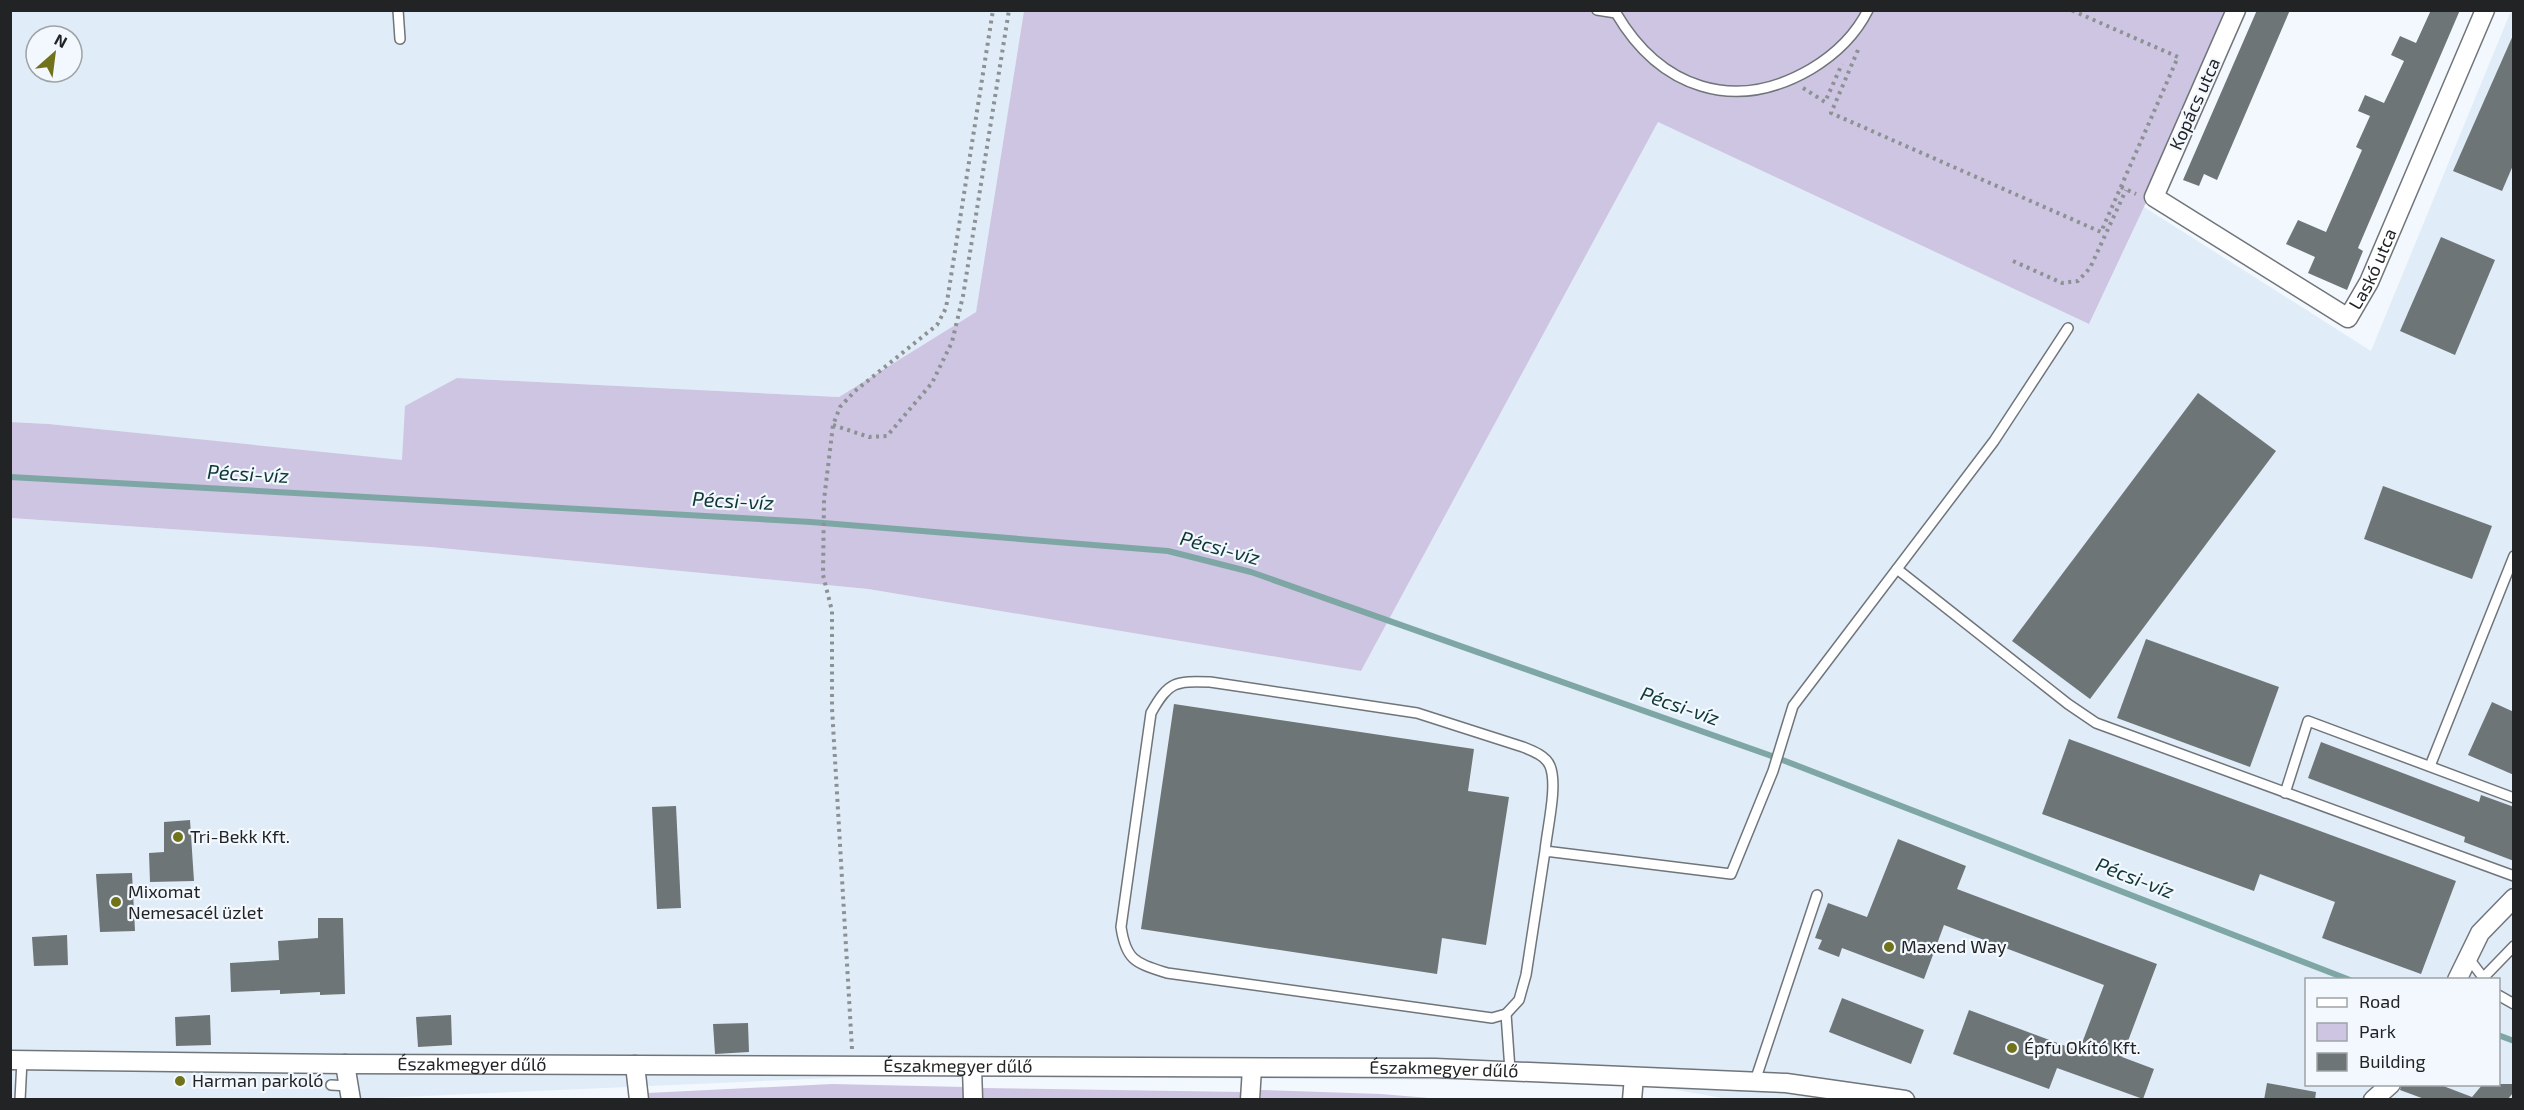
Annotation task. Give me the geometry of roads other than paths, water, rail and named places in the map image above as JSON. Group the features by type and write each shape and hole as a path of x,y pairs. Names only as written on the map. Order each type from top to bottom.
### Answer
{"street":[{"name":"Kopács utca","path":"2148,197 2236,10"},
{"name":"Laskó utca","path":"2148,197 2348,318 2369,282 2486,10"},
{"path":"2458,978 2480,933 2514,898"},
{"name":"Északmegyer dűlő","path":"16,1060 1510,1070 1786,1083 1905,1100"},
{"path":"344,1090 345,1064"},
{"path":"635,1065 639,1100"},
{"path":"972,1067 973,1100"},
{"path":"1250,1100 1252,1068"},
{"path":"1632,1100 1634,1077"},
{"path":"2373,1100 2389,1086"}],"lane":[{"path":"399,10 400,39"},
{"path":"1597,10 1616,13 1641,49 1673,74 1702,86 1750,91 1790,81 1822,62 1858,31 1868,10"},
{"path":"1545,851 1731,874 1773,771 1792,706 1994,441 2068,328"},
{"path":"2430,766 2514,556"},
{"path":"1897,569 2096,723 2514,876"},
{"path":"1181,681 1210,682 1417,713 1538,754 1550,764 1553,779 1545,851 1526,975 1519,1000 1506,1014 1492,1018 1167,973 1141,965 1124,949 1121,927 1151,713 1163,693 1181,681"},
{"path":"2285,793 2308,720 2514,798"},
{"path":"1755,1082 1817,896"},
{"path":"2485,978 2514,946"},
{"path":"2467,956 2483,978"},
{"path":"2500,996 2514,1004"},
{"path":"1506,1014 1510,1070"},
{"path":"16,1060 20,1100"}],"waterway":[{"name":"Pécsi-víz","path":"10,477 811,522 1168,551 1251,572 1780,759 2345,978"},
{"name":"Pécsi-víz","path":"2500,1036 2514,1041"}],"place":[{"name":"Tri-Bekk Kft.","path":"178,837"},
{"name":"Mixomat Nemesacél üzlet","path":"116,902"},
{"name":"Maxend Way","path":"1889,947"},
{"name":"Épfu Okító Kft.","path":"2012,1048"},
{"name":"Harman parkoló","path":"180,1081"}]}
